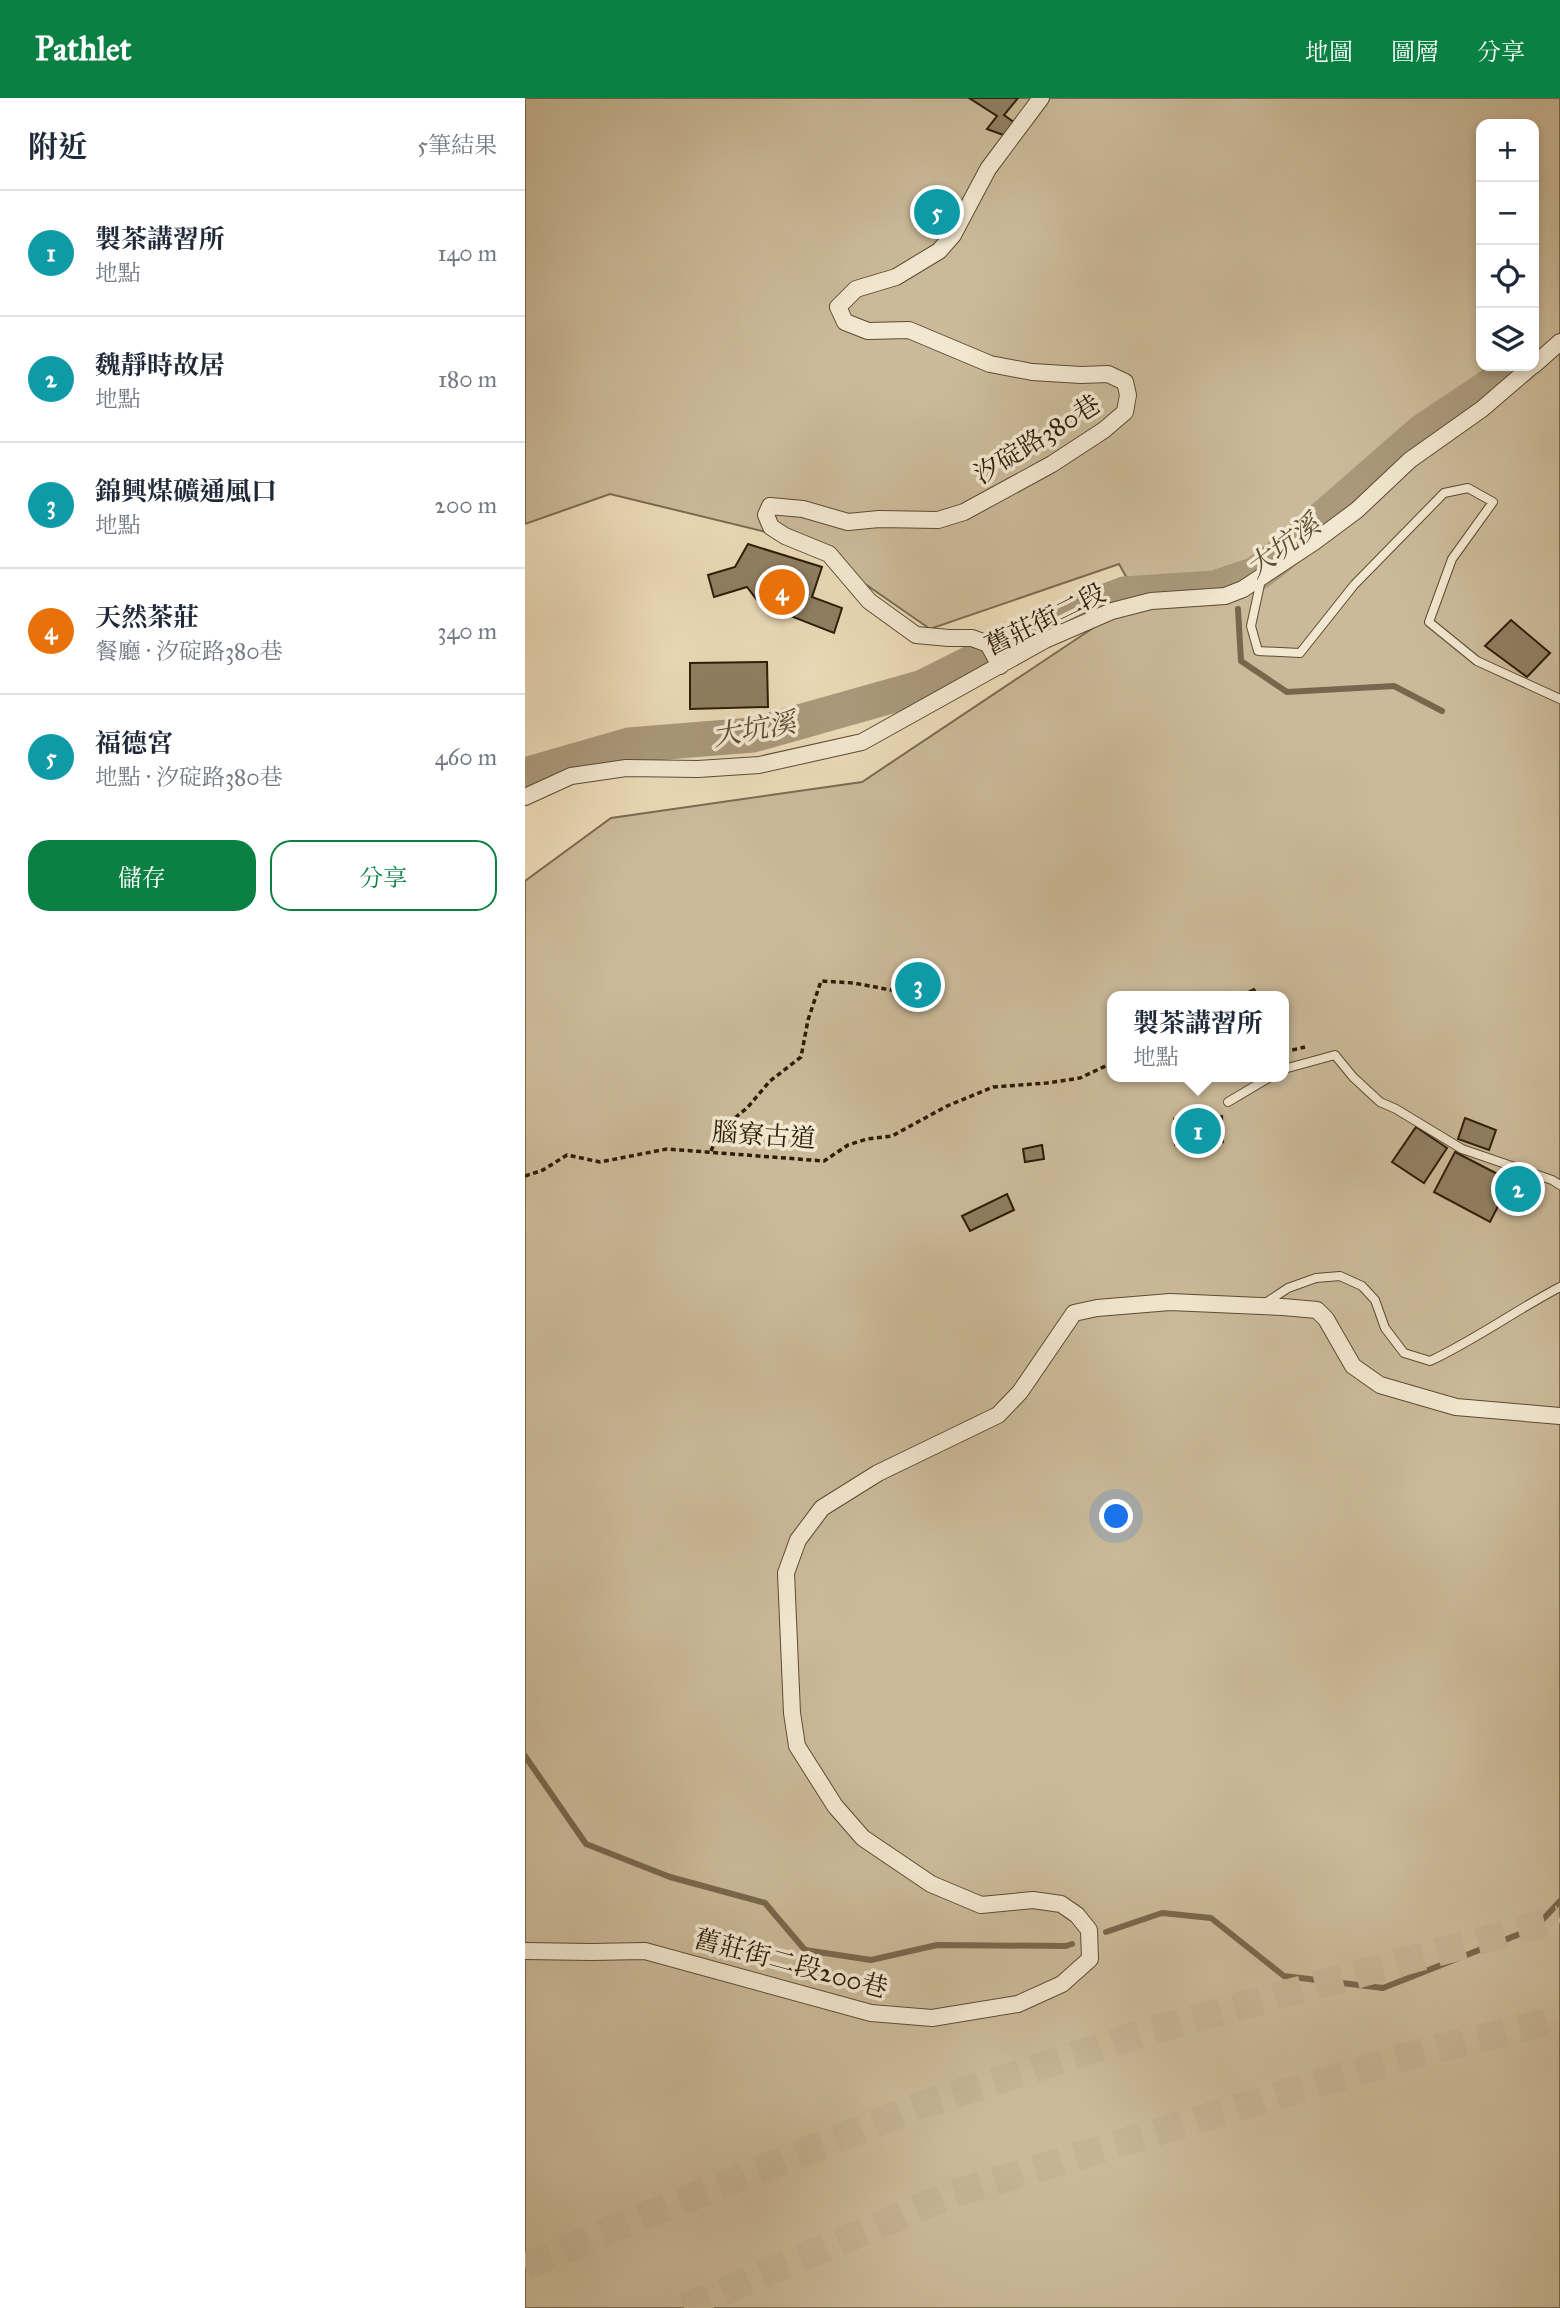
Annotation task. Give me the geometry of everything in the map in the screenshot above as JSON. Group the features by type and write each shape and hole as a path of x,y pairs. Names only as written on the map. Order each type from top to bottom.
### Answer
{"street":[{"name":"汐碇路380巷","path":"1000,666 988,643 972,638 916,635 869,601 829,554 785,536 771,527 766,515 770,506 779,506 803,509 848,522 879,519 938,520 964,512 1052,464 1104,430 1125,412 1128,396 1125,382 1108,374 1032,372 990,364 909,330 868,331 845,322 838,307 856,289 896,277 939,251 953,235 988,170 1041,98"},
{"name":"舊莊街二段","path":"1539,360 1560,342"},
{"name":"舊莊街二段","path":"525,797 571,776 626,768 698,769 759,765 862,742 1045,640 1112,611 1151,601 1224,596 1243,589 1357,510 1410,460 1482,409 1526,371"},
{"name":"舊莊街二段200巷","path":"525,1951 645,1951 871,2013 932,2018 1018,2004 1062,1984 1090,1959 1089,1930 1077,1915 1061,1904 1033,1900 981,1905 931,1884 863,1838 835,1806 797,1746 792,1713 786,1573 798,1540 822,1508 878,1473 998,1415 1020,1392 1073,1313 1097,1308 1170,1302 1259,1307"},
{"path":"1259,1307 1317,1310 1326,1319 1353,1366 1380,1385 1456,1407 1560,1416"}],"lane":[{"path":"1261,577 1251,626 1258,651 1300,653 1354,585 1444,493 1468,488 1493,502 1452,559 1429,622 1477,660 1560,699"},
{"path":"1289,1068 1335,1055 1353,1077 1380,1102 1462,1149 1560,1185"},
{"path":"1229,1102 1262,1082"},
{"path":"1259,1307 1288,1288 1316,1278 1340,1276 1362,1286 1375,1300 1385,1328 1404,1353 1430,1361 1560,1287"}],"path":[{"path":"711,1151 720,1130 747,1108 770,1081 801,1057 807,1020 821,981 854,983 891,990 914,988"},
{"name":"腦寮古道","path":"525,1176 543,1170 568,1155 600,1162 667,1149 824,1161 848,1145 892,1136 947,1106 993,1087 1080,1078 1107,1065"}],"shaded area":[{"path":"525,98 1560,98 1560,2308 525,2308 525,881 611,818 862,782 1138,598 1119,564 930,629 803,541 610,494 525,524"}],"building":[{"path":"969,98 1018,98 1004,115 1015,123 1006,136 987,129 997,116"},
{"path":"956,195 960,206 930,218 927,206"},
{"path":"748,544 822,567 812,597 842,608 834,633 760,604 747,587 714,597 708,575 735,567"},
{"path":"1511,620 1550,653 1527,677 1485,646"},
{"path":"767,662 768,707 690,709 690,663"},
{"path":"1222,1116 1223,1142 1175,1145 1174,1119"},
{"path":"1465,1118 1496,1130 1489,1150 1458,1139"},
{"path":"1416,1127 1447,1148 1424,1183 1392,1162"},
{"path":"1042,1145 1044,1159 1025,1162 1023,1149"},
{"path":"1455,1152 1511,1181 1490,1222 1434,1192"},
{"path":"1007,1194 1014,1210 970,1231 962,1216"}],"waterway":[{"name":"大坑溪","path":"1007,644 1052,622 1124,594 1214,588 1256,574 1423,431 1513,371"},
{"path":"1238,609 1241,661 1287,692 1394,686 1442,711"},
{"name":"大坑溪","path":"525,775 629,745 753,735 923,687 977,660"},
{"path":"525,1756 586,1844 670,1877 765,1903 805,1950 871,1960 937,1945 1072,1944"},
{"path":"1106,1932 1162,1913 1211,1918 1284,1976 1383,1988 1535,1928 1560,1901"}],"tunnel":[{"path":"525,2267 614,2228 919,2106 1153,2030 1560,1919"},
{"path":"684,2308 952,2194 1412,2055 1560,2019"}],"place":[{"name":"福德宮","path":"937,212"},
{"name":"天然茶莊","path":"782,592"},
{"name":"錦興煤礦通風口","path":"918,985"},
{"name":"製茶講習所","path":"1198,1131"},
{"name":"魏靜時故居","path":"1518,1189"}]}
